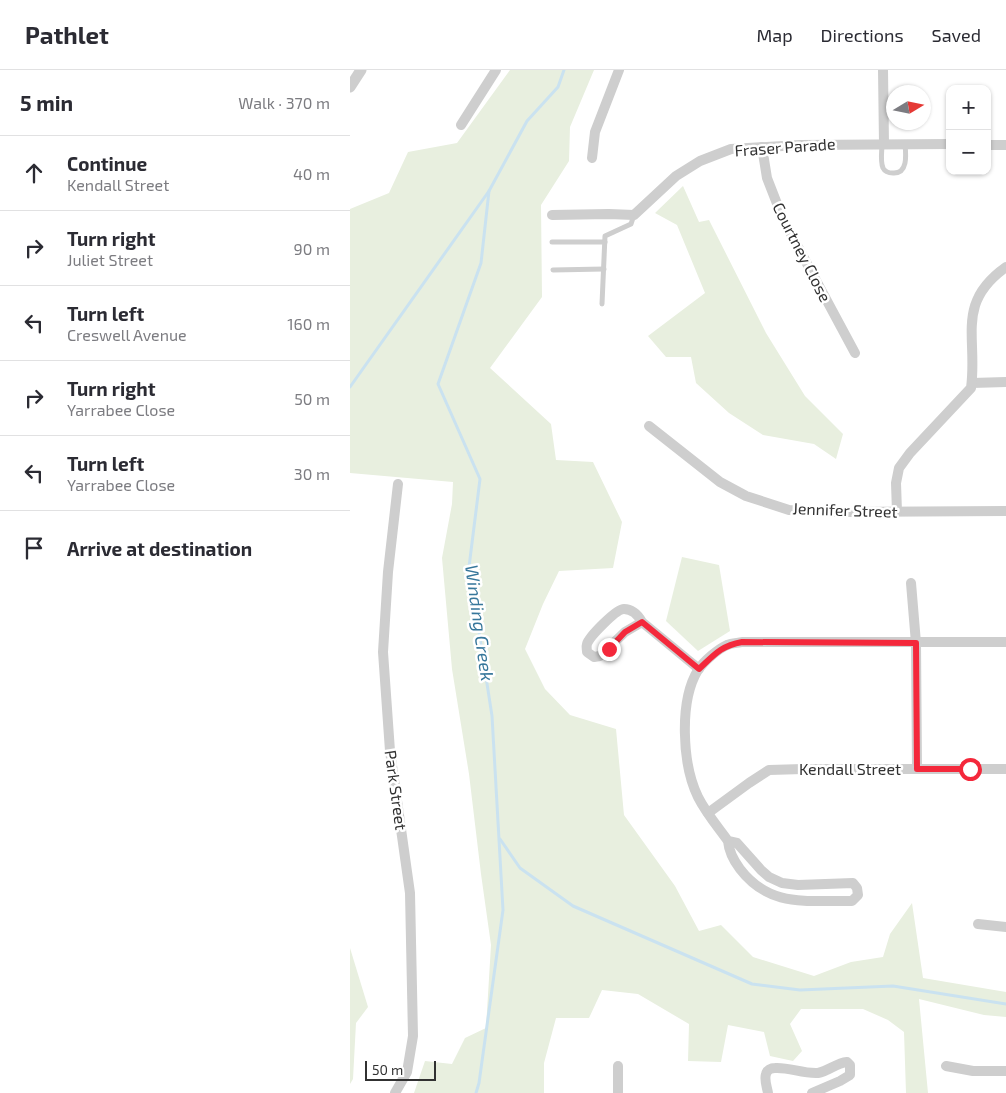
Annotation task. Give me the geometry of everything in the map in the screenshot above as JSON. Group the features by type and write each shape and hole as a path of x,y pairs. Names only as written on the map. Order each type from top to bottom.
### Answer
{"street":[{"path":"350,87 361,70"},
{"path":"461,126 496,70"},
{"path":"592,158 595,132 619,70"},
{"path":"883,70 883,144"},
{"name":"Fraser Parade","path":"634,216 676,176 700,161 731,150 762,147 946,144"},
{"path":"991,144 1006,145"},
{"name":"Courtney Close","path":"762,147 767,178 783,220 855,352"},
{"path":"552,215 609,214 634,216"},
{"path":"897,512 896,483 899,468 971,388 971,336 974,309 987,283 1006,267"},
{"path":"972,383 1006,382"},
{"name":"Jennifer Street","path":"649,426 720,482 746,496 789,510 897,512 1006,511"},
{"name":"Park Street","path":"395,1093 407,1072 413,1036 410,893 390,751 383,652 388,572 398,484"},
{"path":"911,582 916,643 917,769"},
{"path":"642,622 625,632 600,656 590,656 587,652 589,640 619,610 624,609 634,612 639,616 642,622 699,669"},
{"path":"728,841 737,843 761,870 769,877 782,883 798,886 852,883 857,888 858,895 850,901 792,900 772,896 750,882 734,861 728,848 728,841 698,796 690,776 687,750 685,715 691,687 699,669 717,652 728,645 742,642 1006,642"},
{"name":"Kendall Street","path":"708,813 769,770 1006,770"},
{"path":"978,924 1006,927"},
{"path":"768,1093 765,1079 769,1069 817,1073 824,1072 842,1062 847,1062 850,1065 850,1075 812,1093"},
{"path":"618,1066 618,1093"},
{"path":"946,1066 973,1071 1006,1072"}],"lane":[{"path":"883,144 883,168 886,172 891,173 901,171 905,166 905,144"},
{"path":"602,304 605,236 631,224 634,216"},
{"path":"552,242 605,242"},
{"path":"553,270 604,269"}],"green space":[{"path":"510,70 594,70 570,127 569,161 541,205 542,297 490,368 551,424 556,460 593,462 622,522 613,568 559,571 525,649 545,689 570,715 616,729 624,815 675,886 699,931 721,925 753,957 814,976 851,962 883,957 890,934 912,903 923,978 1006,992 1006,1017 984,1015 919,999 928,1093 906,1093 904,1032 888,1020 863,1009 801,1009 790,1024 802,1051 793,1061 770,1056 764,1032 728,1025 721,1062 688,1061 689,1024 638,994 602,990 589,1018 556,1018 544,1063 544,1093 414,1093 425,1061 452,1064 465,1038 486,1028 491,945 469,774 452,669 442,558 452,504 453,482 350,473 350,209 389,193 408,152 457,143"},
{"path":"683,186 699,222 709,220 766,333 805,396 843,434 836,459 814,444 763,435 729,413 696,383 691,357 666,357 648,336 705,293 677,225 655,213"},
{"path":"682,557 719,565 730,631 698,651 666,621"},
{"path":"350,948 368,1007 356,1023 353,1079 350,1084"}],"waterway":[{"path":"350,387 489,191 527,121 558,87 564,70"},
{"name":"Winding Creek","path":"476,1093 479,1083 503,910 492,716 469,567 480,479 438,384 481,263 489,191"},
{"path":"500,839 520,868 573,906 752,984 800,990 893,986 1006,1004"}],"route":[{"path":"609,649 625,632 642,622 699,669 717,652 728,645 742,642 916,643 917,769 970,769"}]}
